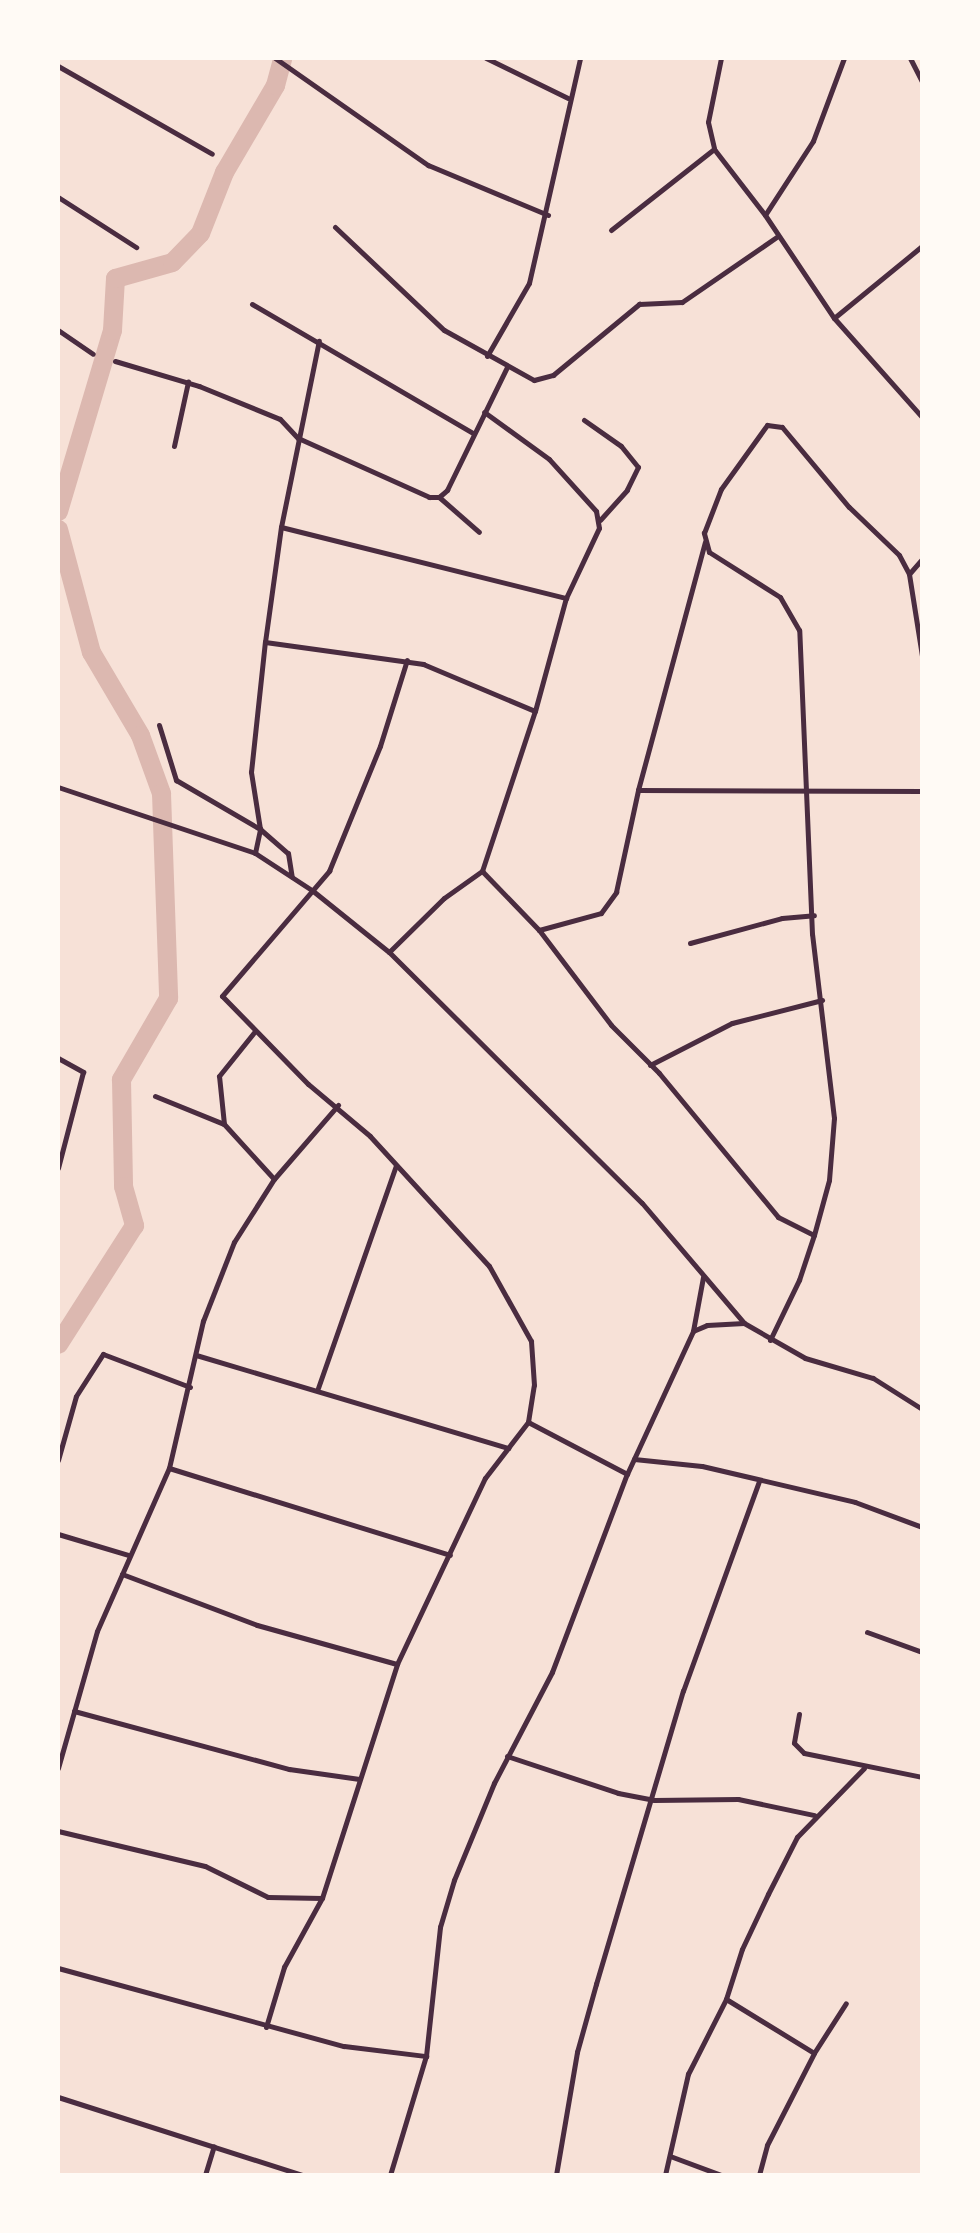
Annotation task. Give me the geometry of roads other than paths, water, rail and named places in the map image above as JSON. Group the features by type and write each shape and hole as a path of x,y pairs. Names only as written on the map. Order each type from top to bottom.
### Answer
{"street":[{"path":"275,58 428,165 548,215"},
{"path":"486,58 568,97"},
{"path":"487,356 523,300 548,215 568,97 580,58"},
{"path":"721,58 708,121 714,149 765,215 834,318 922,417"},
{"path":"765,215 813,141 844,58"},
{"path":"910,58 922,82"},
{"path":"58,66 212,154"},
{"path":"611,230 714,149"},
{"path":"58,197 136,247"},
{"path":"335,227 444,330 534,380 545,379 639,304 682,302 778,236"},
{"path":"834,318 922,246"},
{"path":"252,304 473,433"},
{"path":"58,330 93,354"},
{"path":"255,853 260,829 251,772 265,642 281,527 319,341"},
{"path":"114,361 188,382 280,419 298,438 429,497 439,497 479,532"},
{"path":"439,497 507,367"},
{"path":"174,446 188,382"},
{"path":"484,412 532,442 600,520"},
{"path":"389,952 444,898 482,872 535,711 566,598 600,520 627,490 638,467 636,459 584,420"},
{"path":"539,930 588,919 610,903 620,881 638,790 705,542 705,522 721,489 750,445 775,422 899,555 909,574 922,656"},
{"path":"281,527 566,598"},
{"path":"705,542 709,552 780,597 793,612 803,657 814,915 834,1118 829,1180 814,1235 799,1280 770,1340"},
{"path":"909,574 922,559"},
{"path":"265,642 407,660 535,711"},
{"path":"266,2027 285,1967 321,1898 397,1664 485,1478 528,1422 536,1361 508,1294 457,1227 338,1105 308,1084 226,1002 225,990 329,871 380,746 407,660"},
{"path":"159,725 176,780 206,793 260,829 288,853 292,877"},
{"path":"638,790 808,787 922,792"},
{"path":"58,788 255,853 313,891 389,952 642,1203 744,1323 770,1340 805,1357 873,1378 922,1409"},
{"path":"482,872 539,930 611,1025 650,1065 778,1217 814,1235"},
{"path":"690,943 782,918 814,915"},
{"path":"650,1065 732,1023 822,1000"},
{"path":"224,1124 219,1076 255,1031"},
{"path":"58,1058 83,1072 58,1168"},
{"path":"155,1096 224,1124 274,1180"},
{"path":"58,1768 97,1631 128,1555 169,1468 204,1321 234,1242 274,1180 338,1105"},
{"path":"317,1388 397,1165"},
{"path":"390,2175 426,2056 440,1927 475,1825 551,1672 627,1474 694,1331 703,1278"},
{"path":"694,1331 707,1325 744,1323"},
{"path":"58,1460 76,1396 103,1354 190,1387"},
{"path":"196,1355 317,1388 508,1448"},
{"path":"528,1422 627,1474"},
{"path":"634,1460 683,1462 855,1502 922,1527"},
{"path":"169,1468 450,1555"},
{"path":"556,2175 577,2052 654,1800 683,1691 758,1481"},
{"path":"58,1534 128,1555"},
{"path":"122,1574 257,1625 397,1664"},
{"path":"867,1632 922,1652"},
{"path":"74,1711 289,1769 359,1779"},
{"path":"799,1714 797,1750 864,1768 922,1777"},
{"path":"507,1756 575,1780 654,1800 738,1799 814,1815"},
{"path":"665,2175 688,2074 726,1999 742,1949 768,1894 797,1837 814,1815 864,1768"},
{"path":"58,1831 205,1866 268,1897 321,1898"},
{"path":"58,1968 266,2027 371,2051 426,2056"},
{"path":"726,1999 814,2053"},
{"path":"759,2175 767,2145 814,2053 846,2003"},
{"path":"58,2097 302,2175"},
{"path":"205,2175 214,2146"},
{"path":"670,2156 721,2175"}],"waterway":[{"path":"58,511 112,330 115,278 172,262 200,233 224,172 275,85 282,58"},
{"path":"58,529 91,652 140,735 161,793 168,998 121,1079 123,1186 134,1225 58,1344"}]}
